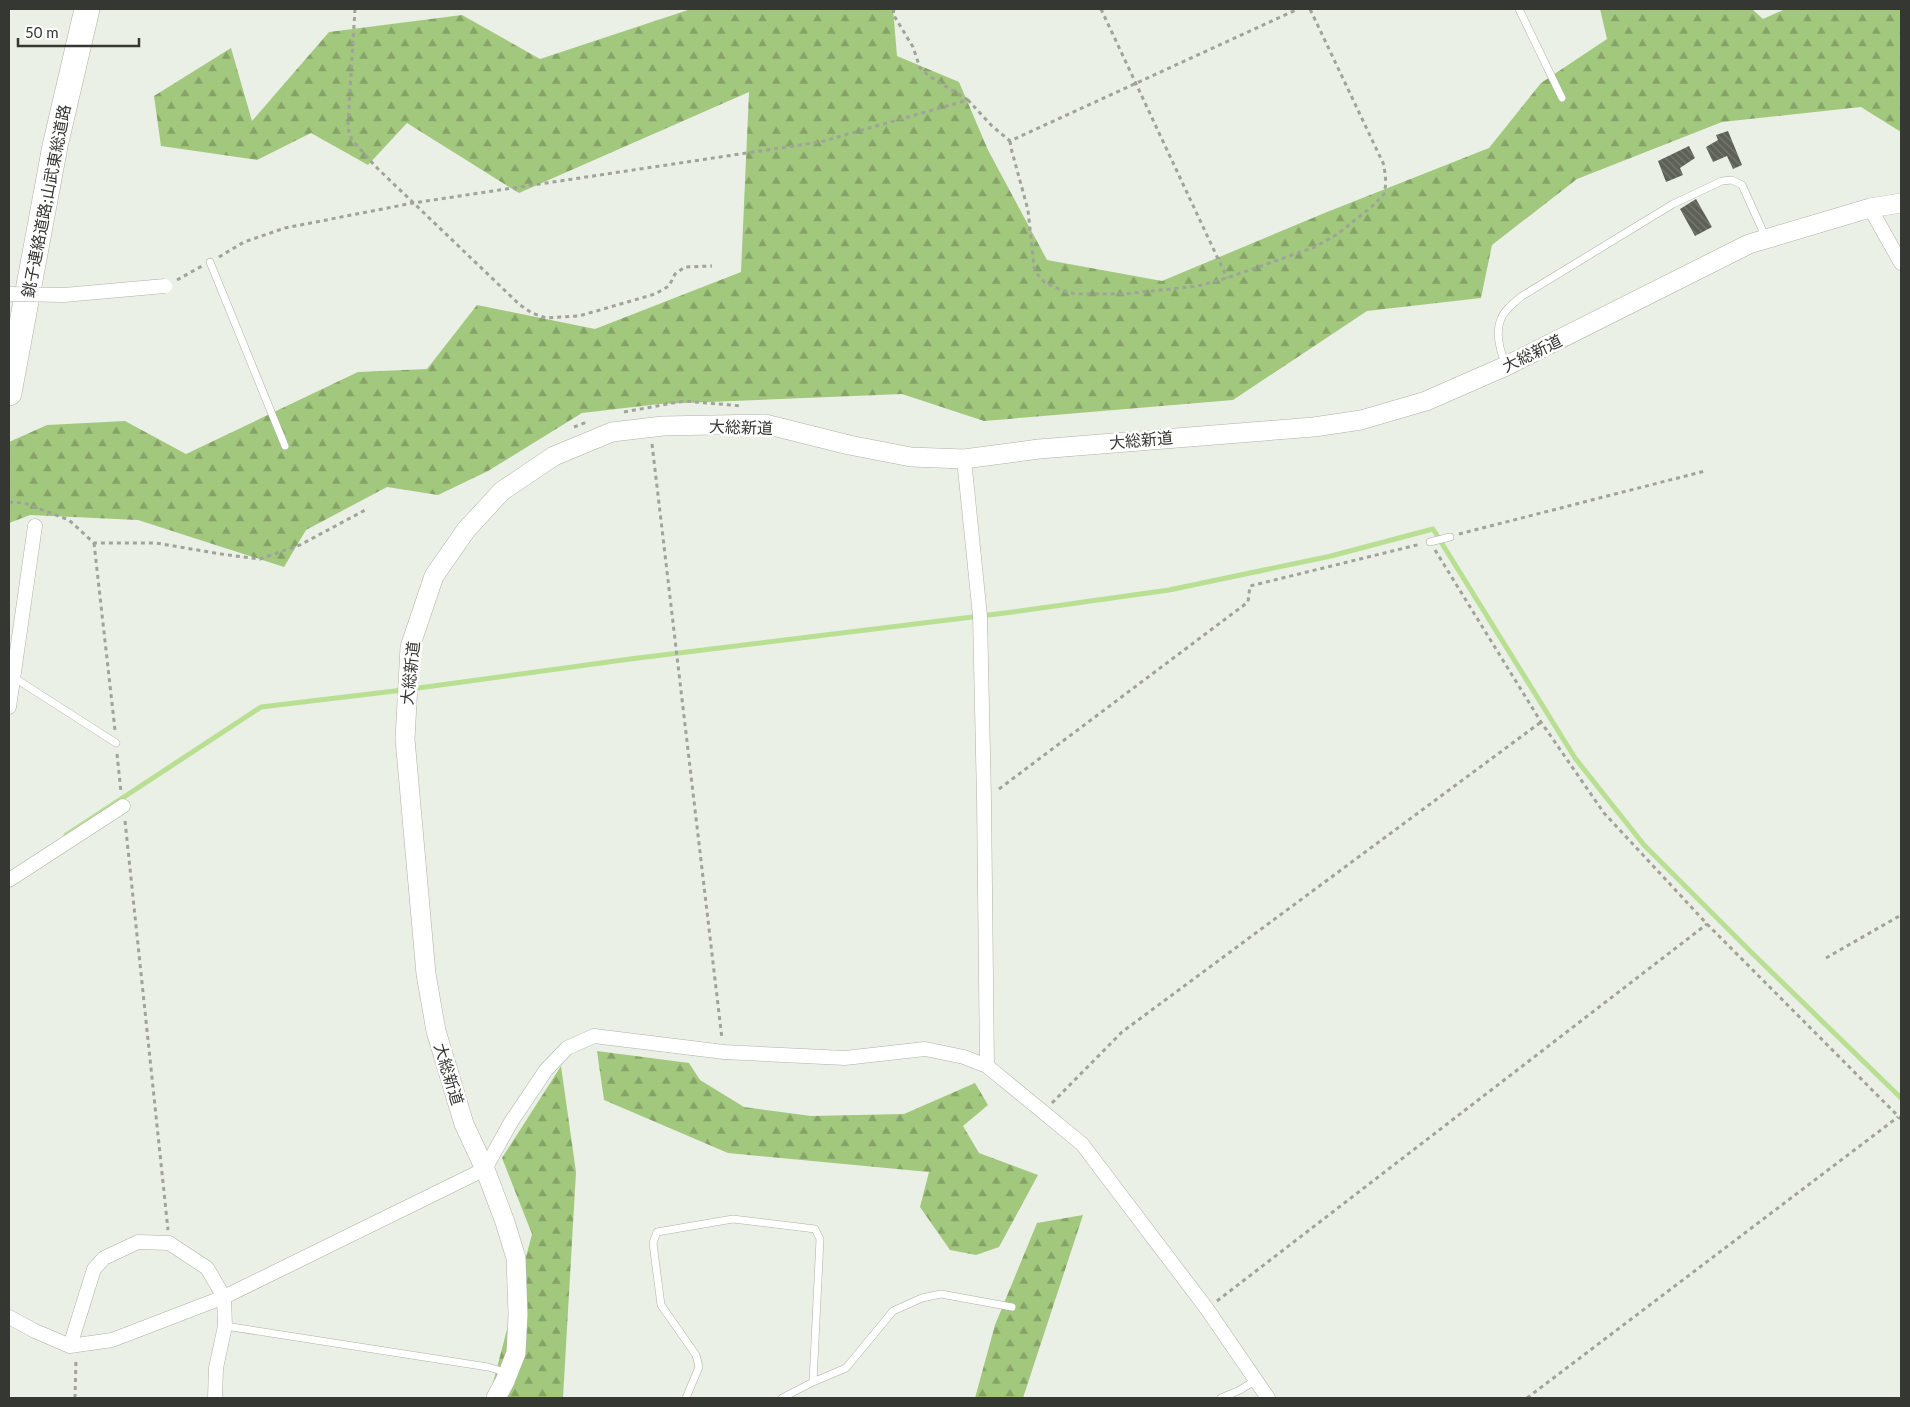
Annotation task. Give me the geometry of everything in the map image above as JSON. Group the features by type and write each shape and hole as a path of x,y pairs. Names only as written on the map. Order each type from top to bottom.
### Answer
{"highway":[{"name":"銚子連絡道路;山武東総道路","path":"9,393 55,146 87,9"}],"street":[{"name":"大総新道","path":"496,1398 516,1353 518,1314 516,1258 485,1169 464,1124 436,1031 426,974 409,802 405,738 410,648 434,576 466,530 502,491 554,456 612,432 650,428 766,424 849,445 911,457 964,459 1039,449 1314,427 1361,420 1426,401 1506,366 1749,244 1870,208 1901,203"},
{"path":"1870,208 1901,263"},
{"path":"9,294 64,295 165,286"},
{"path":"964,459 980,616 987,1066"},
{"path":"9,707 11,676 35,526"},
{"path":"9,880 123,806"},
{"path":"9,1317 70,1346 112,1340 224,1296 485,1169 511,1122 546,1070 566,1048 594,1036 724,1052 845,1058 925,1050 964,1057 987,1066 1082,1144 1207,1308 1268,1398"},
{"path":"70,1346 94,1269 104,1258 138,1242 169,1243 207,1268 224,1296 225,1326 216,1368 215,1398"}],"lane":[{"path":"1519,9 1562,98"},
{"path":"1506,366 1501,354 1499,334 1501,318 1508,309 1522,296 1672,204 1722,181 1732,180 1742,186 1766,239"},
{"path":"210,262 285,446"},
{"path":"1430,542 1450,537"},
{"path":"11,676 116,743"},
{"path":"686,1398 699,1367 696,1355 661,1306 653,1243 658,1232 733,1219 815,1229 820,1239 813,1382"},
{"path":"782,1398 846,1368 893,1311 922,1298 941,1294 1012,1307"},
{"path":"225,1326 488,1367 508,1373"},
{"path":"1221,1398 1240,1390 1256,1380"}],"path":[{"path":"356,9 349,134 360,151 520,305 537,316 546,318 579,316 655,294 669,286 675,274 685,267 712,266"},
{"path":"894,9 893,14 913,47 920,68 929,76 968,100 992,126 1010,141 1028,210 1034,267 1038,275 1045,283 1066,292 1098,294 1198,286 1227,278 1315,247 1339,233 1375,204 1384,194 1386,183 1384,165 1310,9"},
{"path":"1101,9 1227,278"},
{"path":"1010,141 1298,9"},
{"path":"165,286 244,242 285,228 413,203 820,142 968,100"},
{"path":"621,412 684,401 747,407"},
{"path":"573,428 588,422"},
{"path":"650,428 724,1052"},
{"path":"1450,537 1705,471"},
{"path":"9,502 24,503 69,520 94,543 169,1243"},
{"path":"94,543 156,543 221,554 260,558 300,545 367,509"},
{"path":"984,799 1248,602 1250,586 1430,542 1541,722 1604,813 1707,924 1900,1118 1527,1398"},
{"path":"1043,1112 1122,1032 1541,722"},
{"path":"1826,958 1901,915"},
{"path":"1207,1308 1707,924"},
{"path":"70,1346 76,1358 75,1398"}],"green space":[{"path":"691,9 893,9 897,56 959,82 988,150 1047,260 1162,281 1327,212 1489,148 1541,83 1607,39 1600,9 1752,9 1763,19 1785,9 1901,9 1901,132 1861,107 1722,122 1577,179 1492,245 1481,298 1367,311 1233,400 984,421 902,394 659,404 582,413 488,471 438,495 387,487 306,530 284,567 138,520 30,515 9,523 9,442 47,425 125,421 186,454 358,372 427,369 477,305 595,329 741,272 749,92 519,193 407,123 368,165 311,133 257,160 161,146 154,96 231,48 252,121 329,32 462,15 540,59"},
{"path":"597,1051 689,1063 700,1080 744,1107 811,1116 904,1114 975,1083 988,1105 963,1126 979,1153 1038,1175 999,1247 976,1255 950,1250 920,1207 929,1172 728,1153 604,1100"},
{"path":"561,1066 576,1172 563,1398 489,1398 532,1234 502,1158"},
{"path":"1083,1215 1023,1398 975,1398 995,1325 1037,1223"}],"building":[{"path":"1728,131 1742,165 1733,169 1727,156 1713,162 1706,147 1718,140 1716,135"},
{"path":"1689,146 1695,158 1680,168 1683,175 1666,182 1658,161"},
{"path":"1696,199 1712,227 1695,236 1680,209"}],"waterway":[{"path":"411,689 630,659 1013,612 1169,590 1331,556 1433,529 1575,758 1644,845 1901,1098"},
{"path":"66,835 261,707 403,690"}]}
